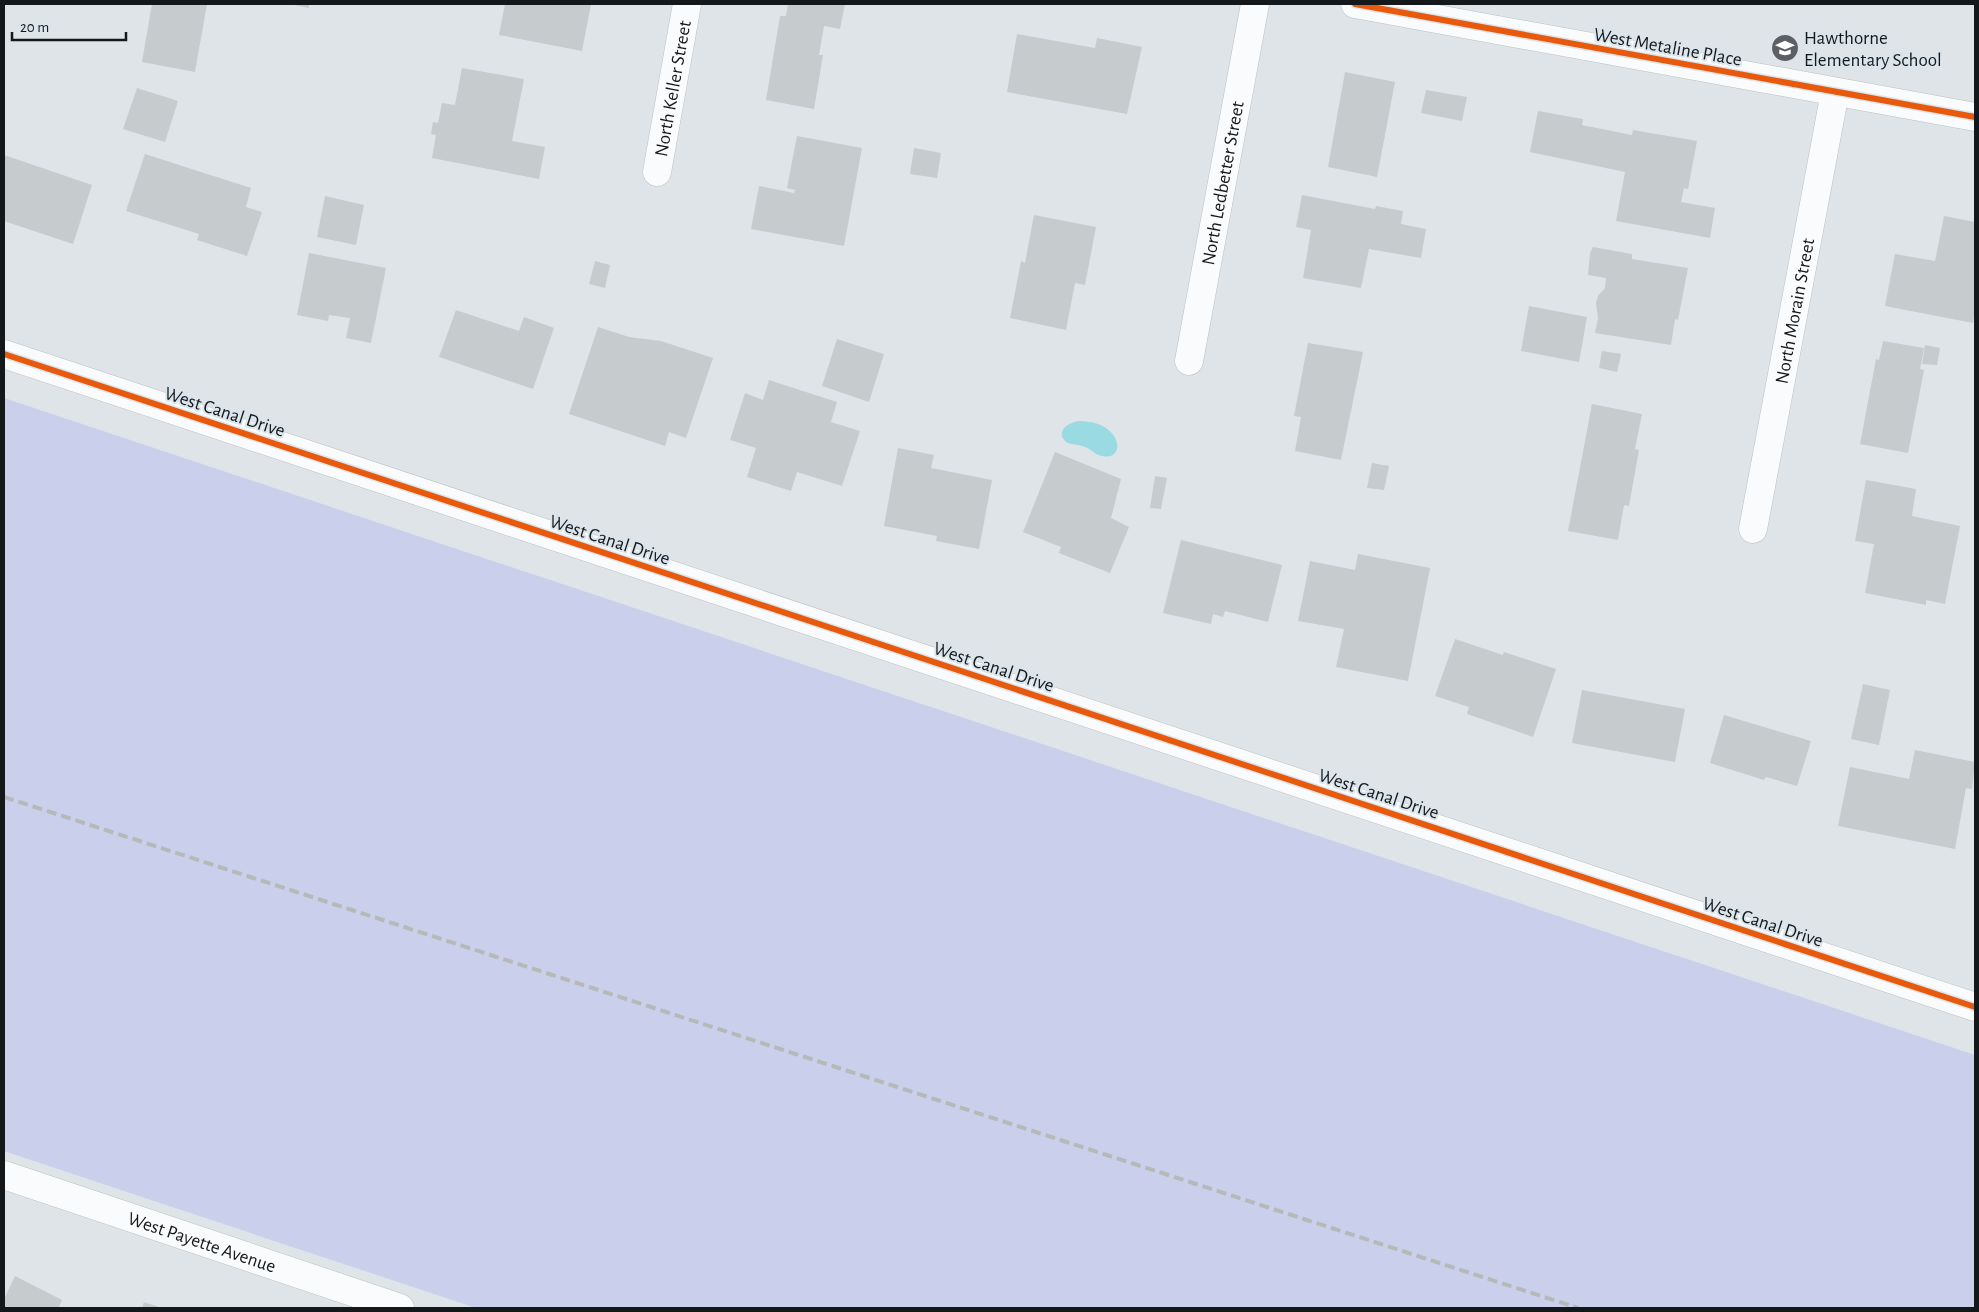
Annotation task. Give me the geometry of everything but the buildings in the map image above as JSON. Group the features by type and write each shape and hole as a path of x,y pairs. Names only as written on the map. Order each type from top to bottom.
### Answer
{"street":[{"name":"North Keller Street","path":"656,172 687,4"},
{"name":"North Ledbetter Street","path":"1189,361 1255,4"},
{"name":"West Metaline Place","path":"1355,4 1975,117"},
{"name":"North Morain Street","path":"1753,529 1836,92"},
{"name":"West Canal Drive","path":"4,354 1975,1007"},
{"name":"West Payette Avenue","path":"4,1175 400,1308"}],"shaded area":[{"path":"4,398 1975,1055 1975,1308 476,1308 4,1151"},
{"path":"1078,421 1093,422 1112,433 1116,440 1117,447 1115,453 1110,456 1102,456 1085,447 1066,442 1062,437 1064,428"}],"railway":[{"path":"4,797 1578,1308"}],"cycle path":[{"path":"1355,4 1975,117"},
{"path":"4,354 1975,1007"}],"place":[{"name":"Hawthorne Elementary School","path":"1785,48"}]}
